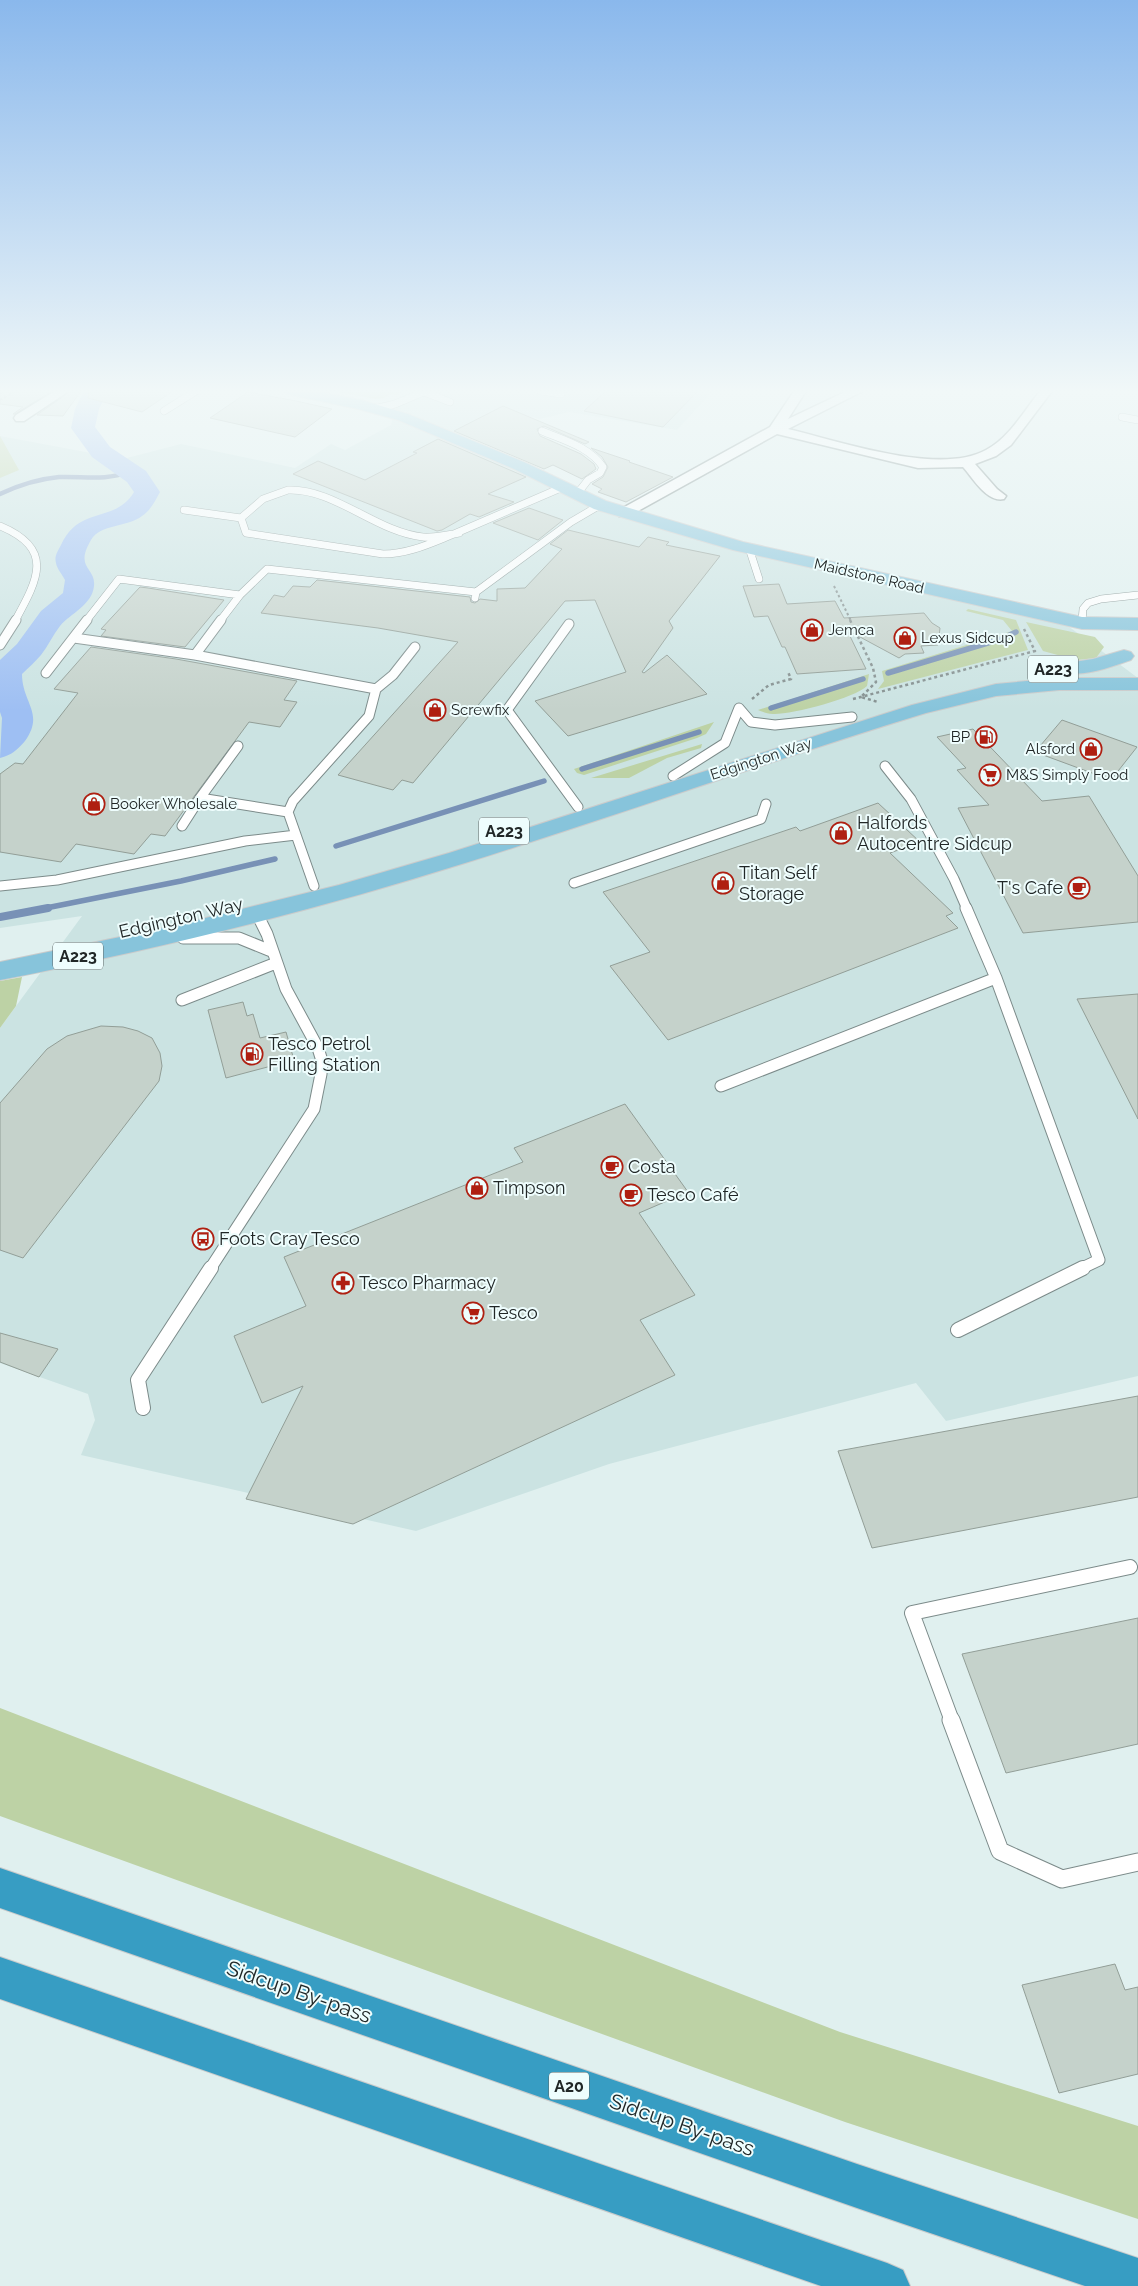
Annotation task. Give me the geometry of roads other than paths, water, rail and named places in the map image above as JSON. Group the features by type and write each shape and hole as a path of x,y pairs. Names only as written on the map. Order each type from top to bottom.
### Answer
{"highway":[{"name":"Sidcup By-pass","path":"0,1888 866,2189 1138,2281"},
{"path":"0,1978 887,2286"}],"main road":[{"name":"Maidstone Road","path":"584,498 624,513 770,553 1082,622 1138,624"},
{"name":"Maidstone Road","path":"1082,622 1108,637 1138,673"},
{"path":"1124,654 1127,637 1138,628"},
{"name":"Edgington Way","path":"6,962 318,892 361,879 379,880 582,812 673,776 797,736 868,709 933,688 981,677 1032,670 1095,665 1124,654"},
{"name":"Edgington Way","path":"6,962 262,922 286,906 318,892 432,854 625,799 637,800 868,709 996,690 1079,683 1138,684"},
{"name":"Edgington Way","path":"6,962 253,910 262,922"}],"street":[{"path":"624,513 652,498"}],"lane":[{"path":"184,510 241,518 267,498"},
{"path":"323,498 401,532 424,536 458,533"},
{"path":"241,518 242,529 246,533 383,554 396,554 420,548 552,498"},
{"path":"195,655 240,595 267,569 476,595 571,522 600,505"},
{"path":"0,526 13,530 24,537 31,544 38,560 34,587 0,645"},
{"path":"749,548 759,579"},
{"path":"755,567 770,553"},
{"path":"46,673 120,579 240,595"},
{"path":"1082,622 1082,610 1086,604 1096,599 1138,595"},
{"path":"569,624 507,710 582,812"},
{"path":"74,638 195,655 376,689"},
{"path":"318,892 288,812 293,801 369,716 376,689 393,674 415,648"},
{"path":"673,776 725,743 739,708 751,722 775,725 868,709"},
{"path":"182,826 238,746"},
{"path":"885,766 911,799 954,879 996,978 1099,1260 958,1330"},
{"path":"200,798 288,812"},
{"path":"574,883 761,819 766,804"},
{"path":"0,886 57,880 245,841 296,836"},
{"path":"143,1408 138,1380 314,1109 322,1058 304,1017 290,998 262,922"},
{"path":"156,940 202,936 239,938 272,951"},
{"path":"182,1000 276,963"},
{"path":"721,1086 996,978"},
{"path":"1130,1567 912,1613 1000,1851 1062,1879 1138,1862"}],"waterway":[{"path":"0,748 10,738 18,724 18,718 7,688 6,672 28,651 48,621 77,594 80,586 79,580 69,562 70,555 79,536 97,523 125,515 141,503 144,498"},
{"path":"888,673 1001,639 1016,632"},
{"path":"771,708 863,679"},
{"path":"582,769 699,732"},
{"path":"336,846 544,781"},
{"path":"41,909 181,881 275,859"},
{"path":"0,917 48,908"}],"place":[{"name":"Jemca","path":"812,630"},
{"name":"Lexus Sidcup","path":"905,638"},
{"name":"Screwfix","path":"435,710"},
{"name":"BP","path":"986,737"},
{"name":"Alsford","path":"1091,749"},
{"name":"M&S Simply Food","path":"990,775"},
{"name":"Booker Wholesale","path":"94,804"},
{"name":"Halfords Autocentre Sidcup","path":"841,833"},
{"name":"Titan Self Storage","path":"723,883"},
{"name":"T's Cafe","path":"1079,888"},
{"name":"Tesco Petrol Filling Station","path":"252,1054"},
{"name":"Costa","path":"612,1167"},
{"name":"Timpson","path":"477,1188"},
{"name":"Tesco Café","path":"631,1195"},
{"name":"Foots Cray Tesco","path":"203,1239"},
{"name":"Tesco Pharmacy","path":"343,1283"},
{"name":"Tesco","path":"473,1313"}]}
